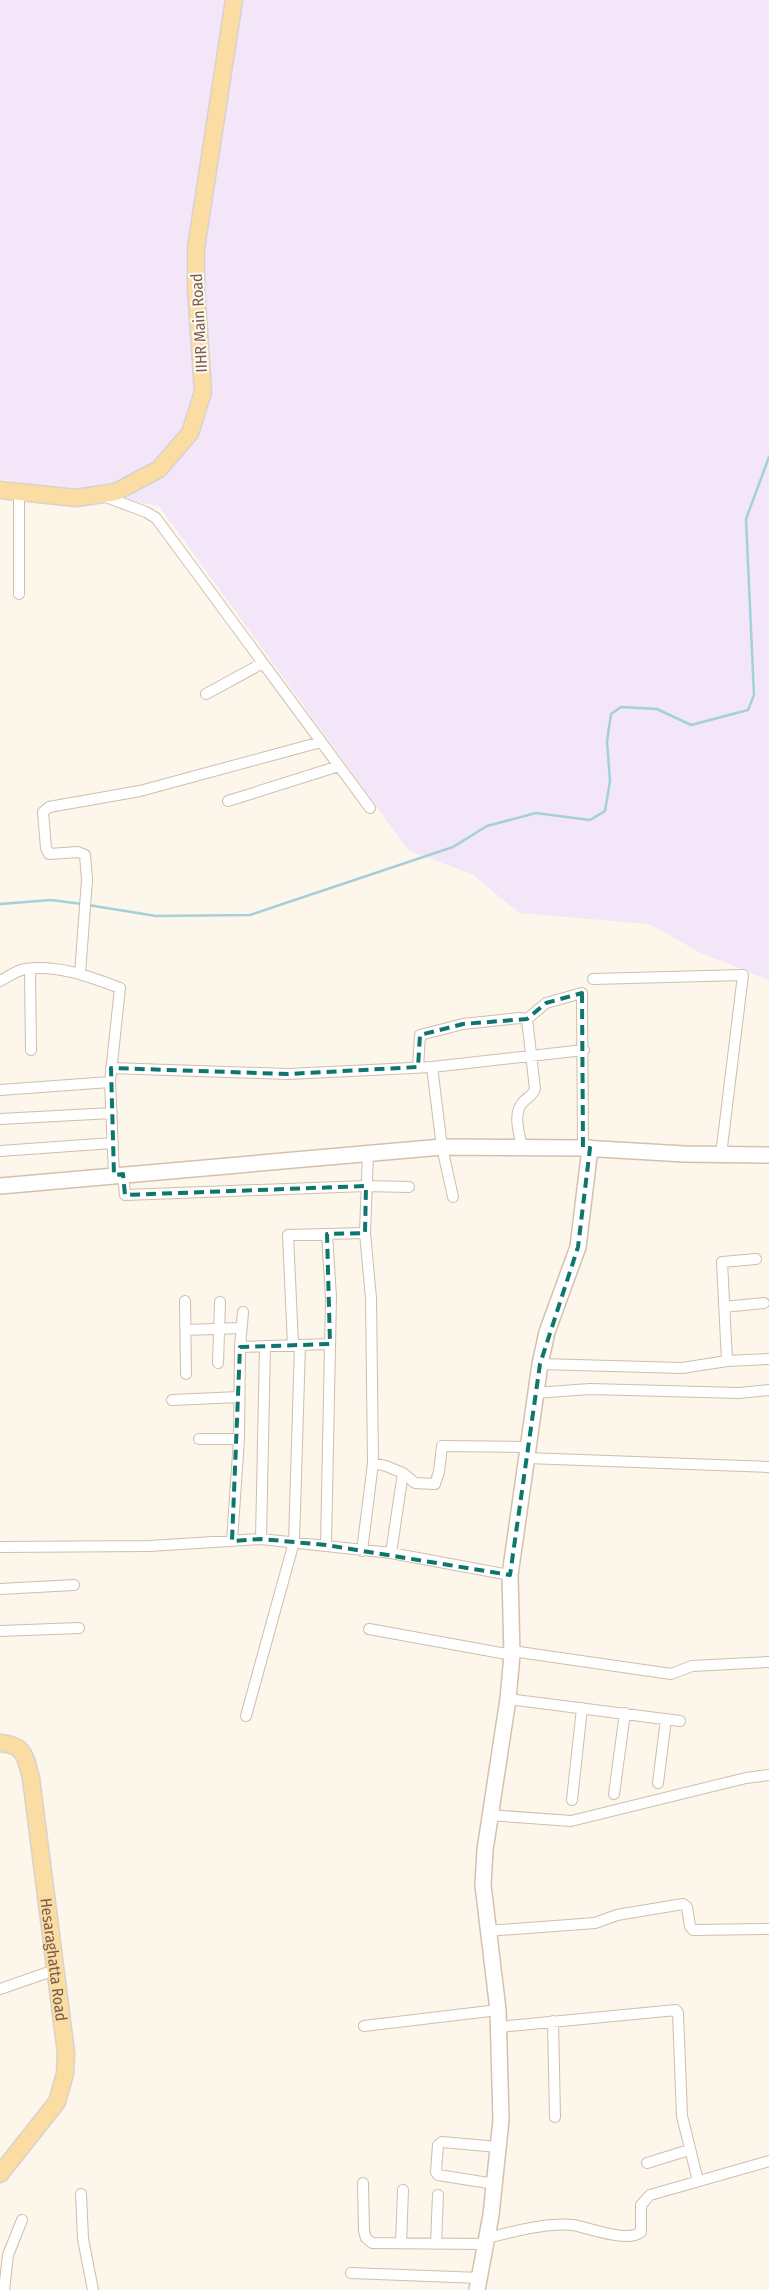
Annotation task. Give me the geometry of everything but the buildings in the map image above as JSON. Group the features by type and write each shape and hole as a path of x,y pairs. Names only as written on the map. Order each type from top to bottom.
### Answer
{"main road":[{"name":"IIHR Main Road","path":"0,490 19,494 76,498 116,492 159,469 190,433 203,392 196,288 196,248 234,0"},
{"name":"Hesaraghatta Road","path":"0,1743 15,1744 22,1750 31,1778 66,2053 65,2074 60,2096 49,2114 0,2174"}],"street":[{"path":"19,494 19,594"},
{"path":"99,495 146,512 156,518 370,808"},
{"path":"206,694 263,663"},
{"path":"80,974 85,910 85,855 78,852 49,854 46,848 43,812 49,807 140,791 322,742"},
{"path":"228,802 339,766"},
{"path":"0,980 24,969 54,969 80,974 120,988 110,1082 113,1143 118,1174 125,1195 366,1186 409,1188"},
{"path":"30,969 31,1050"},
{"path":"593,979 743,975 721,1155"},
{"path":"351,2273 478,2284 487,2241 501,2120 498,2010 487,1931 483,1885 489,1816 508,1699 512,1653 510,1575 535,1393 548,1332 578,1247 587,1148 582,993 546,1003 527,1019 520,1018 462,1024 420,1035 418,1067"},
{"path":"522,1147 517,1121 519,1109 532,1096 535,1089 527,1019"},
{"path":"111,1068 288,1074 432,1067 584,1050"},
{"path":"432,1067 442,1147 453,1197"},
{"path":"0,1090 110,1082"},
{"path":"0,1119 112,1113"},
{"path":"0,1151 113,1143"},
{"path":"0,1186 118,1174 442,1147 587,1148 721,1155 769,1155"},
{"path":"362,1550 373,1463 371,1298 365,1233 368,1153"},
{"path":"246,1716 294,1542 296,1345 288,1235 365,1233"},
{"path":"326,1545 330,1344 327,1234"},
{"path":"727,1361 722,1262 756,1259"},
{"path":"185,1300 186,1374"},
{"path":"218,1363 220,1302"},
{"path":"724,1307 764,1303"},
{"path":"232,1541 243,1312"},
{"path":"186,1330 242,1328"},
{"path":"240,1347 330,1344"},
{"path":"261,1539 265,1346"},
{"path":"540,1364 682,1368 727,1361 769,1358"},
{"path":"535,1393 590,1389 738,1393 769,1390"},
{"path":"172,1400 239,1397"},
{"path":"199,1439 238,1438"},
{"path":"373,1463 403,1473 415,1483 435,1484 439,1472 442,1446 769,1467"},
{"path":"391,1554 403,1473"},
{"path":"0,1547 150,1546 261,1539 391,1554 510,1575"},
{"path":"0,1589 74,1585"},
{"path":"0,1631 79,1628"},
{"path":"369,1629 512,1653 671,1674 692,1666 769,1662"},
{"path":"508,1699 680,1720"},
{"path":"572,1800 582,1708"},
{"path":"614,1794 625,1714"},
{"path":"658,1783 666,1719"},
{"path":"489,1816 571,1821 746,1778 769,1775"},
{"path":"487,1931 595,1923 617,1915 677,1904 687,1907 690,1926 693,1930 769,1929"},
{"path":"0,1989 55,1970"},
{"path":"364,2026 498,2010"},
{"path":"499,2027 676,2010 678,2013 682,2116 698,2181"},
{"path":"553,2021 555,2117"},
{"path":"495,2184 438,2175 436,2172 438,2145 442,2142 498,2147"},
{"path":"647,2163 689,2150"},
{"path":"363,2183 364,2231 366,2238 372,2243 436,2244 487,2241 526,2230 572,2225 621,2236 635,2235 641,2232 640,2210 644,2200 650,2195 769,2161"},
{"path":"401,2244 403,2190"},
{"path":"81,2194 83,2239 93,2290"},
{"path":"436,2244 438,2195"},
{"path":"4,2290 8,2255 22,2220"}],"highlighted area":[{"path":"582,993 583,1148 590,1148 578,1247 540,1364 510,1575 326,1545 261,1539 232,1541 240,1347 330,1344 327,1234 365,1233 366,1186 125,1195 123,1174 114,1175 111,1068 288,1074 418,1067 420,1035 463,1024 527,1019 546,1003"}],"shaded area":[{"path":"0,0 769,0 769,980 699,952 649,924 519,913 472,874 409,851 159,506 0,479"}],"waterway":[{"path":"88,905 156,916 250,915 453,847 487,826 536,813 590,820 605,811 610,781 607,741 611,714 621,707 657,709 691,725 748,710 754,695 746,519 769,457"},
{"path":"0,904 51,900 82,904"}]}
